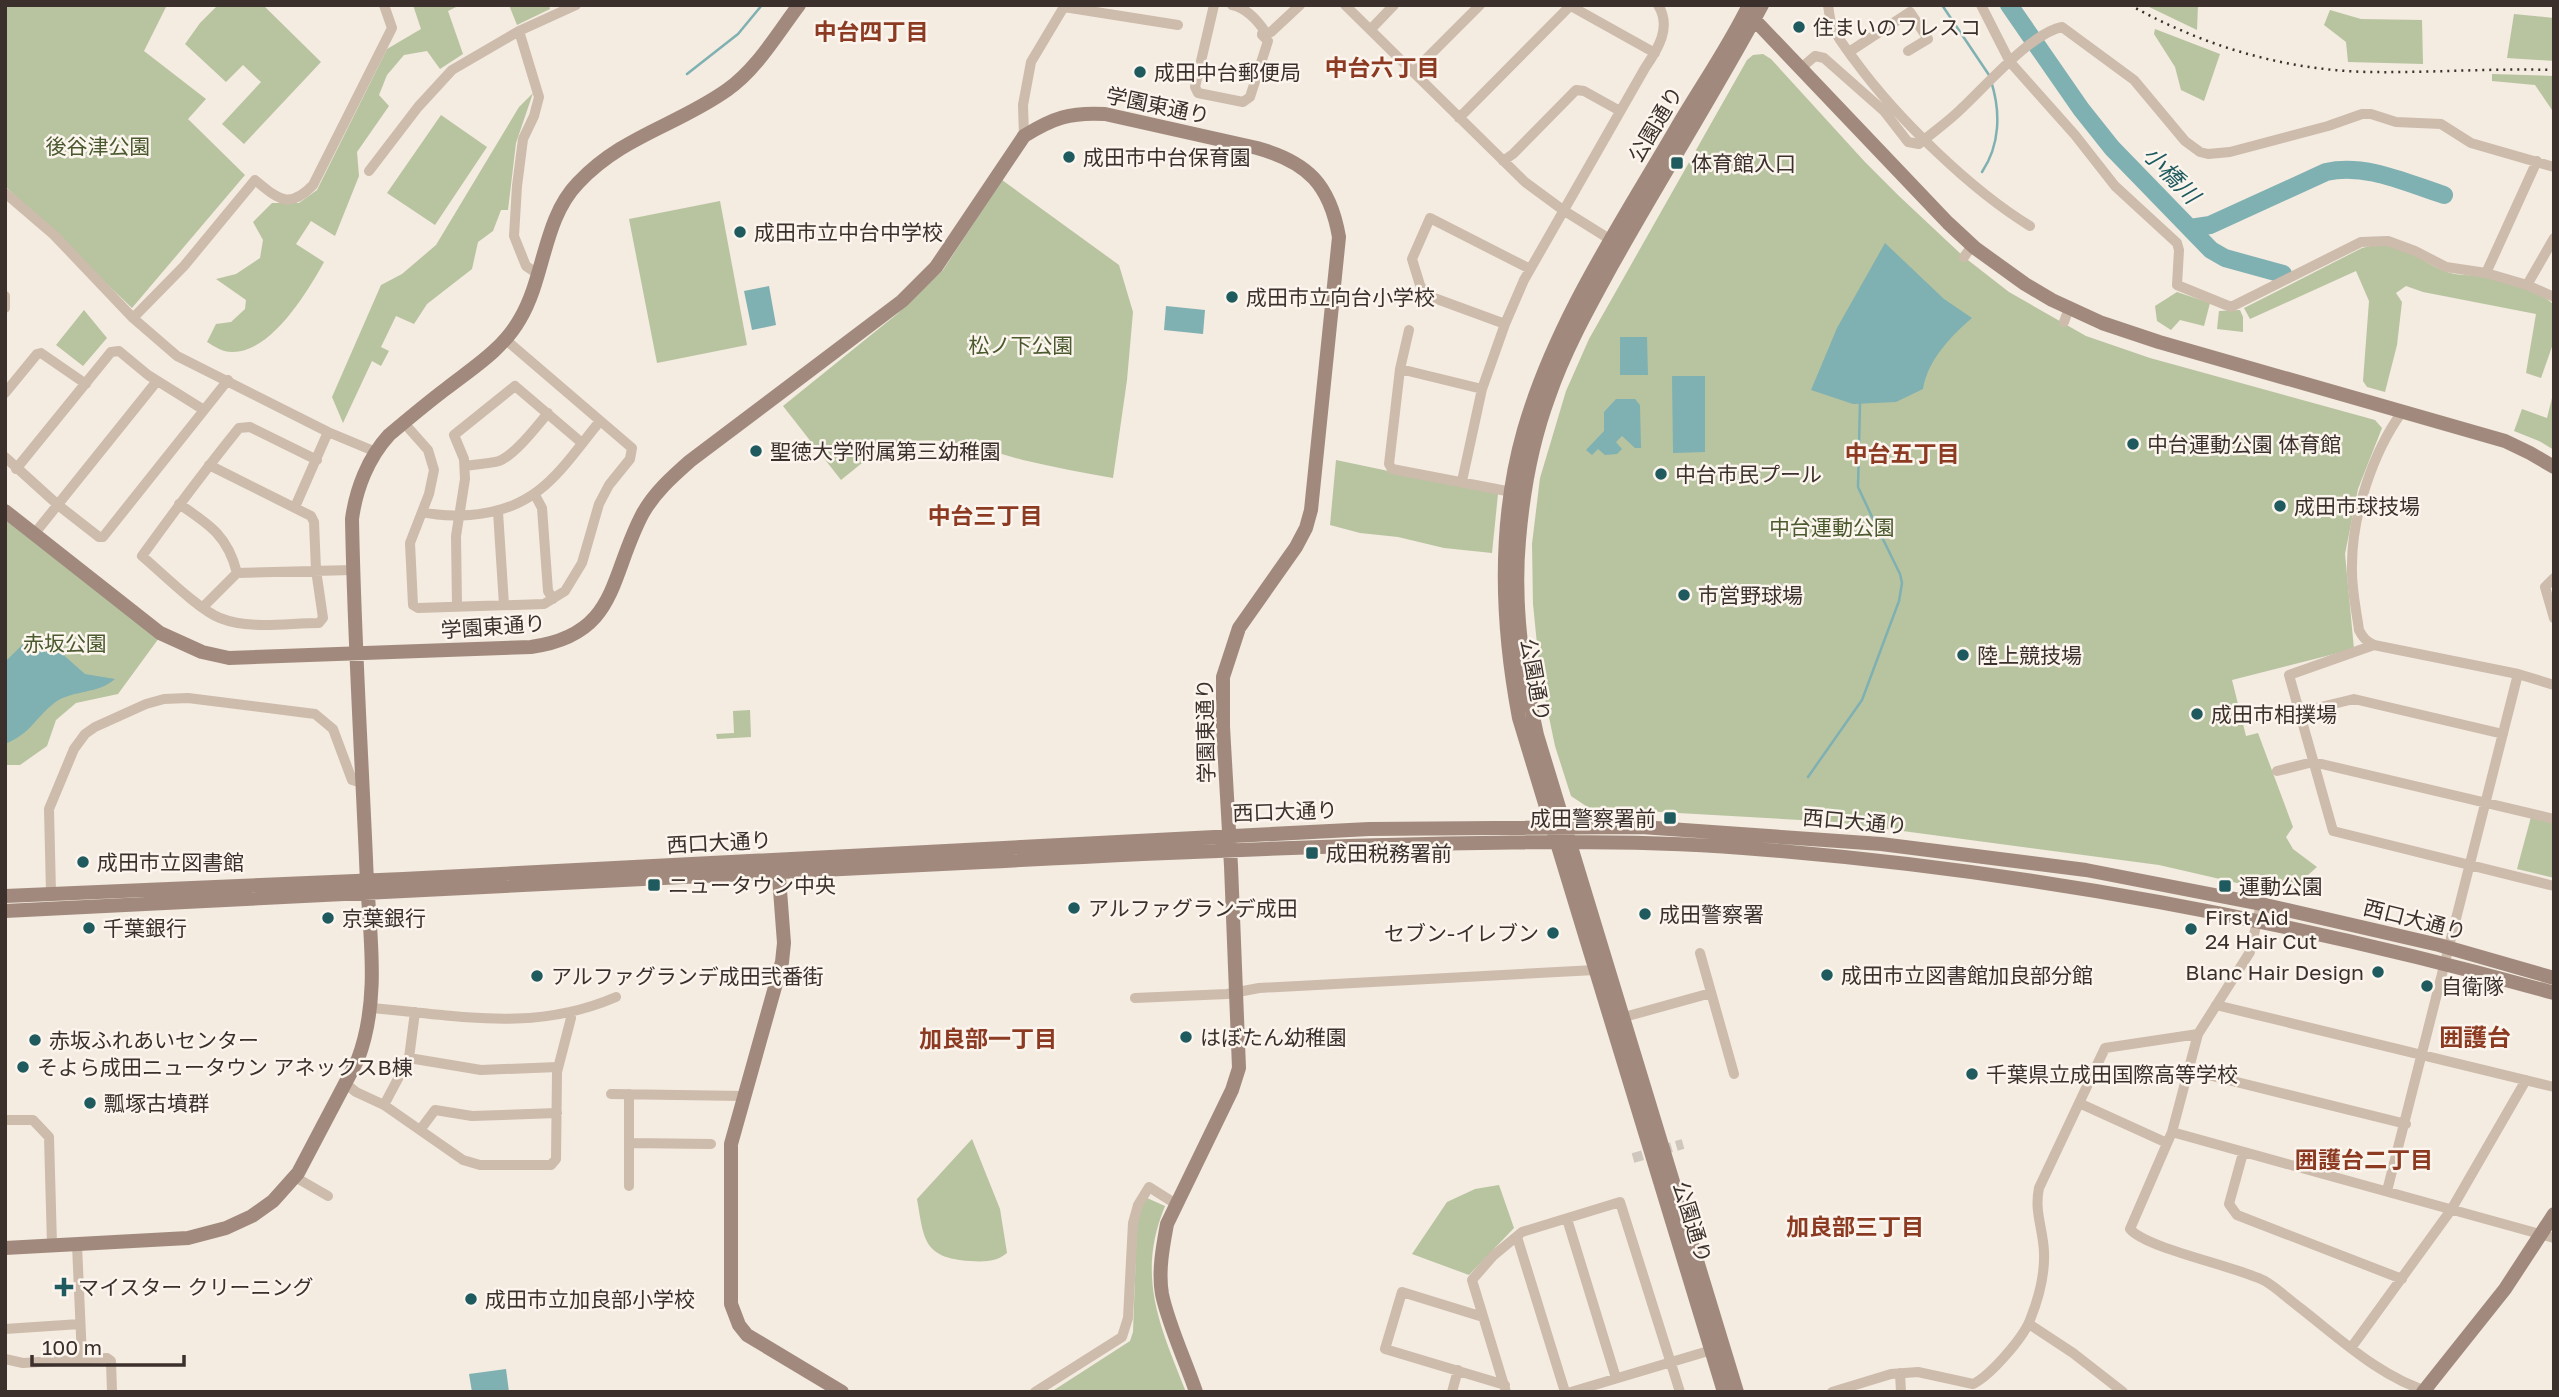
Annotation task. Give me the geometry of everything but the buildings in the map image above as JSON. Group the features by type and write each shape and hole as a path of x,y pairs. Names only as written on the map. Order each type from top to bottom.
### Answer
{"street":[{"path":"133,318 184,267 255,180 279,199 286,200 303,196 313,185 392,28 384,5"},
{"path":"369,171 453,70 519,31 576,5"},
{"path":"5,1248 154,1241 208,1234 239,1223 262,1210 284,1191 295,1177 346,1084 364,1041 371,1009 352,519 354,504 376,452 389,435 506,340 527,306 557,216 575,185 617,149 709,101 738,82 799,5"},
{"path":"1214,5 1195,87 1198,93 1243,102 1250,97 1268,41 1262,35"},
{"path":"1233,5 1242,7 1261,25 1266,33 1262,35"},
{"path":"1262,35 1271,32 1300,5"},
{"path":"1345,5 1525,182 1611,240"},
{"path":"1371,29 1394,5"},
{"path":"1413,72 1480,5"},
{"path":"1462,481 1482,389 1505,324 1530,270 1563,210 1656,53 1665,22 1658,5"},
{"name":"公園通り","path":"1616,1020 1595,970 1560,834 1521,649 1518,494 1523,433 1545,370 1579,298 1611,240 1747,10 1762,5"},
{"path":"1828,5 1831,24 1849,52 1888,101 2010,214 2030,226"},
{"path":"1981,5 2013,59 2115,186 2177,243 2177,285 2181,288 2198,292 2231,307 2361,242 2380,241 2415,251 2446,267 2486,273 2527,285 2554,297"},
{"path":"1024,136 1023,105 1031,62 1065,6 1178,25"},
{"path":"1458,118 1570,6 1656,53"},
{"path":"1747,10 1948,223 1968,251 2025,284 2066,315 2505,441 2554,467"},
{"name":"公園通り","path":"1518,494 1548,399 1570,343 1642,214 1747,10"},
{"path":"1849,52 1910,12 1928,39 1908,51"},
{"path":"1801,68 1815,56 1824,58 1884,111 1908,142 1919,144 2013,59 2048,33 2062,27 2134,80 2185,141 2200,152 2230,152 2328,126 2362,114 2371,114 2396,122 2441,124 2471,143 2554,167"},
{"path":"519,31 539,97 523,139 514,236 526,266 538,274"},
{"path":"1503,161 1576,90 1584,91 1620,111"},
{"name":"学園東通り","path":"5,511 160,633 202,652 229,658 553,644 569,638 601,611 610,597 643,515 667,482 690,461 902,301 936,267 1024,136 1047,122 1066,115 1093,113 1279,154 1297,164 1317,181 1330,202 1339,237 1311,510 1306,528 1296,547 1240,628 1223,677 1239,1068 1232,1090 1167,1224 1162,1248 1162,1294 1196,1392"},
{"path":"2486,273 2537,161"},
{"path":"5,193 54,235 133,318 177,356 328,432 376,452"},
{"path":"1505,324 1426,295 1412,259 1416,246 1430,218 1530,270"},
{"path":"2527,285 2554,238"},
{"path":"5,296 5,308"},
{"path":"1409,330 1400,369 1389,464 1392,469 1518,494"},
{"path":"404,423 428,450 433,463 433,479 410,543 411,601 418,608 544,604 565,591 582,563 599,504 609,485 633,453 632,448 506,340"},
{"path":"16,469 111,352 119,351 157,381 204,410"},
{"path":"5,393 37,354 41,353 86,384"},
{"path":"1400,369 1482,389"},
{"path":"5,457 58,505 99,537 103,537 228,380"},
{"path":"35,533 157,381"},
{"path":"457,606 457,516 465,466 454,435 515,386 582,443"},
{"path":"2402,412 2390,427 2371,472 2354,534 2352,582 2359,630 2365,641 2518,674 2554,685"},
{"path":"465,466 498,461 505,457 548,413"},
{"path":"422,512 457,516 498,512 514,507 536,495 600,421"},
{"path":"209,465 311,516 314,522 316,570 323,618 319,622 238,623 219,618 142,556 179,504 209,465 239,428 250,427 317,460"},
{"path":"295,507 328,432"},
{"path":"536,495 542,509 548,591 553,599"},
{"path":"179,504 219,534 233,555 237,573"},
{"path":"498,512 504,605"},
{"path":"203,607 237,573 352,570"},
{"path":"2554,578 2545,587 2554,618"},
{"path":"2374,645 2289,675 2333,831 2554,886"},
{"path":"2387,1191 2518,674"},
{"path":"51,893 49,809 74,749 85,734 95,727 146,704 164,699 188,698 315,714 333,729 352,780 362,783"},
{"path":"2301,712 2354,699 2503,734"},
{"path":"2277,771 2314,762 2554,818"},
{"name":"西口大通り","path":"5,911 368,887 1229,842 1560,834 1654,828 1869,843 2086,870 2261,904 2449,948 2554,978"},
{"name":"公園通り","path":"1560,834 1717,1348 1737,1392"},
{"name":"西口大通り","path":"1560,834 1877,860 1988,873 2257,920 2445,964 2554,993"},
{"path":"778,866 784,943 782,962 731,1144 730,1269 733,1315 747,1335 842,1392"},
{"name":"西口大通り","path":"5,896 368,887"},
{"path":"2179,905 2181,888"},
{"path":"2261,904 2250,952 2198,1034 2172,1132 2130,1229 2135,1235 2266,1282 2351,1348 2426,1391 2547,1236 2554,1214"},
{"path":"1700,953 1734,1074"},
{"path":"1135,998 1227,994 1259,988 1595,970"},
{"path":"1616,1020 1711,993"},
{"path":"371,1009 494,1020 570,1012 616,997"},
{"path":"2216,1005 2554,1087"},
{"path":"384,1105 408,1058 415,1012"},
{"path":"346,1084 356,1092 384,1105 463,1160 474,1163 551,1165 556,1159 558,1067 571,1018 570,1012"},
{"path":"1832,1392 1900,1373 1918,1372 1973,1384 1993,1371 2029,1324 2041,1283 2044,1252 2036,1203 2039,1188 2105,1048 2198,1034"},
{"path":"408,1058 481,1070 526,1066 558,1067"},
{"path":"2188,1070 2406,1124"},
{"path":"2351,1348 2451,1210 2526,1080"},
{"path":"611,1094 744,1096"},
{"path":"629,1094 629,1186"},
{"path":"2079,1102 2167,1143"},
{"path":"420,1130 435,1110 472,1116 557,1113"},
{"path":"5,1120 33,1121 49,1137 52,1245"},
{"path":"2172,1132 2547,1236"},
{"path":"629,1143 711,1144"},
{"path":"2243,1153 2229,1204 2237,1215 2402,1279"},
{"path":"295,1177 328,1195"},
{"path":"1035,1392 1122,1337 1128,1318 1133,1223 1138,1205 1149,1187 1176,1204"},
{"path":"1506,1388 1472,1280 1493,1256 1522,1232 1620,1202 1680,1392"},
{"path":"1567,1219 1616,1378"},
{"path":"1517,1237 1564,1392"},
{"path":"77,1245 82,1358"},
{"path":"1483,1317 1402,1292 1385,1349 1458,1370 1506,1388"},
{"path":"5,1329 80,1324"},
{"path":"2029,1324 2073,1353 2123,1392"},
{"path":"1571,1392 1717,1348"},
{"name":"公園通り","path":"1717,1348 1724,1392"},
{"path":"5,1359 23,1363 82,1358 110,1359 112,1392"},
{"path":"1452,1392 1458,1370"},
{"path":"1900,1373 1901,1392"}],"green space":[{"name":"後谷津公園","path":"5,5 167,5 144,51 206,99 188,119 245,175 132,308 5,186"},
{"path":"218,5 263,5 321,62 244,144 222,124 261,82 243,65 226,82 185,44 200,23"},
{"path":"413,5 460,5 448,11 463,54 440,69 427,51 404,55 387,75 379,95 389,106 357,152 359,176 335,236 311,221 296,244 324,262 308,288 287,318 261,342 246,350 232,352 213,346 207,342 216,324 231,322 245,309 246,300 216,279 236,274 260,258 263,240 253,222 272,203 299,203 317,190 387,49 421,29"},
{"path":"509,5 549,5 550,9 517,25"},
{"path":"2145,5 2198,5 2197,30"},
{"path":"2330,10 2361,19 2422,20 2423,64 2348,62 2346,42 2324,25"},
{"path":"2514,14 2554,18 2554,61 2507,58"},
{"path":"2155,29 2220,54 2204,101 2181,90 2175,67 2154,34"},
{"name":"中台運動公園","path":"1763,54 1771,59 1899,196 1964,257 2009,292 2086,336 2150,358 2375,420 2382,428 2358,489 2345,554 2354,649 2232,680 2246,736 2258,733 2293,827 2286,837 2293,849 2317,867 2299,883 2286,889 2246,885 2159,865 1835,822 1589,808 1571,796 1555,746 1540,674 1533,604 1532,544 1540,478 1566,391 1589,339 1747,60 1753,55"},
{"path":"2492,74 2554,76 2554,113 2535,85 2492,81"},
{"path":"533,93 516,143 508,210 501,210 493,231 478,242 472,269 427,304 414,324 396,316 381,347 389,351 381,366 372,361 343,423 332,397 381,285 402,274 436,245 519,107"},
{"path":"441,115 487,147 435,225 387,193"},
{"name":"松ノ下公園","path":"1002,180 1119,265 1133,312 1127,380 1113,478 1034,463 960,443 928,440 911,441 880,451 841,480 783,406 897,314 943,270"},
{"path":"720,201 747,345 657,363 629,219"},
{"path":"2378,244 2404,251 2449,273 2501,280 2521,286 2548,300 2554,305 2554,341 2541,378 2526,373 2536,314 2423,292 2406,286 2396,293 2402,302 2397,345 2385,392 2367,387 2363,381 2369,301 2356,271 2250,319 2244,308 2362,248"},
{"path":"2177,292 2210,303 2204,326 2180,320 2171,330 2157,321 2155,306"},
{"path":"84,310 107,338 83,366 56,345"},
{"path":"2240,310 2243,332 2217,329 2219,311"},
{"path":"2553,394 2554,450 2514,431 2522,409 2547,418"},
{"path":"1336,460 1498,494 1492,553 1444,548 1330,525"},
{"name":"赤坂公園","path":"5,515 159,638 118,694 76,703 56,720 47,746 20,765 5,765"},
{"path":"750,710 751,737 717,739 716,734 734,733 733,711"},
{"path":"2531,817 2554,822 2554,878 2517,869"},
{"path":"972,1139 1000,1209 1007,1253 990,1261 955,1259 934,1251 924,1235 917,1199"},
{"path":"1499,1185 1514,1228 1469,1275 1412,1254 1447,1202 1475,1189"},
{"path":"1147,1198 1165,1206 1152,1255 1152,1278 1160,1323 1186,1392 1051,1392 1130,1341 1133,1332 1137,1224 1139,1209"}],"water":[{"path":"1885,243 1944,299 1972,318 1941,350 1930,368 1923,389 1896,402 1853,404 1811,390 1837,328"},
{"path":"769,286 776,325 752,330 744,291"},
{"path":"1166,306 1205,310 1203,334 1164,330"},
{"path":"1620,337 1647,337 1648,375 1620,375"},
{"path":"1672,376 1705,376 1705,452 1673,453"},
{"path":"1616,399 1635,399 1640,405 1641,448 1635,448 1622,436 1616,442 1622,449 1617,454 1605,455 1598,449 1592,455 1586,450 1604,431 1604,412"},
{"path":"35,632 85,674 115,679 101,687 57,701 28,730 5,744 5,662"},
{"path":"506,1369 509,1392 472,1392 469,1374"}],"waterway":[{"path":"687,74 738,34 762,5"},
{"path":"1942,5 1989,75"},
{"name":"小橋川","path":"2009,5 2081,109 2112,148 2211,250 2225,258 2283,274"},
{"path":"1982,172 1992,151 1997,128 1991,81"},
{"name":"小橋川","path":"2190,228 2210,225 2326,172 2341,170 2371,172 2444,195"},
{"path":"1860,404 1858,487 1873,519"},
{"path":"1808,777 1862,700 1899,601 1902,583 1900,574 1878,529"}],"tunnel":[{"path":"1633,1158 1683,1144"}],"railway":[{"path":"2130,5 2215,44 2275,61 2306,66 2368,72 2554,70"}],"place":[{"name":"住まいのフレスコ","path":"1799,27"},
{"name":"成田中台郵便局","path":"1140,72"},
{"name":"成田市中台保育園","path":"1069,157"},
{"name":"体育館入口","path":"1677,163"},
{"name":"成田市立中台中学校","path":"740,232"},
{"name":"成田市立向台小学校","path":"1232,297"},
{"name":"中台運動公園 体育館","path":"2133,444"},
{"name":"聖徳大学附属第三幼稚園","path":"756,451"},
{"name":"中台市民プール","path":"1661,474"},
{"name":"成田市球技場","path":"2280,506"},
{"name":"市営野球場","path":"1684,595"},
{"name":"陸上競技場","path":"1963,655"},
{"name":"成田市相撲場","path":"2197,714"},
{"name":"成田警察署前","path":"1670,818"},
{"name":"成田税務署前","path":"1312,853"},
{"name":"成田市立図書館","path":"83,862"},
{"name":"ニュータウン中央","path":"654,885"},
{"name":"運動公園","path":"2225,886"},
{"name":"アルファグランデ成田","path":"1074,908"},
{"name":"成田警察署","path":"1645,914"},
{"name":"京葉銀行","path":"328,918"},
{"name":"千葉銀行","path":"89,928"},
{"name":"First Aid 24 Hair Cut","path":"2191,929"},
{"name":"セブン-イレブン","path":"1553,933"},
{"name":"Blanc Hair Design","path":"2378,972"},
{"name":"成田市立図書館加良部分館","path":"1827,975"},
{"name":"アルファグランデ成田弐番街","path":"537,976"},
{"name":"自衛隊","path":"2427,986"},
{"name":"はぼたん幼稚園","path":"1186,1037"},
{"name":"赤坂ふれあいセンター","path":"35,1040"},
{"name":"そよら成田ニュータウン アネックスB棟","path":"23,1067"},
{"name":"千葉県立成田国際高等学校","path":"1972,1074"},
{"name":"瓢塚古墳群","path":"90,1103"},
{"name":"マイスター クリーニング","path":"64,1287"},
{"name":"成田市立加良部小学校","path":"471,1299"}],"district":[{"name":"中台四丁目","path":"871,31"},
{"name":"中台六丁目","path":"1382,67"},
{"name":"中台五丁目","path":"1902,453"},
{"name":"中台三丁目","path":"985,515"},
{"name":"囲護台","path":"2475,1036"},
{"name":"加良部一丁目","path":"988,1038"},
{"name":"囲護台二丁目","path":"2364,1159"},
{"name":"加良部三丁目","path":"1855,1226"}]}
